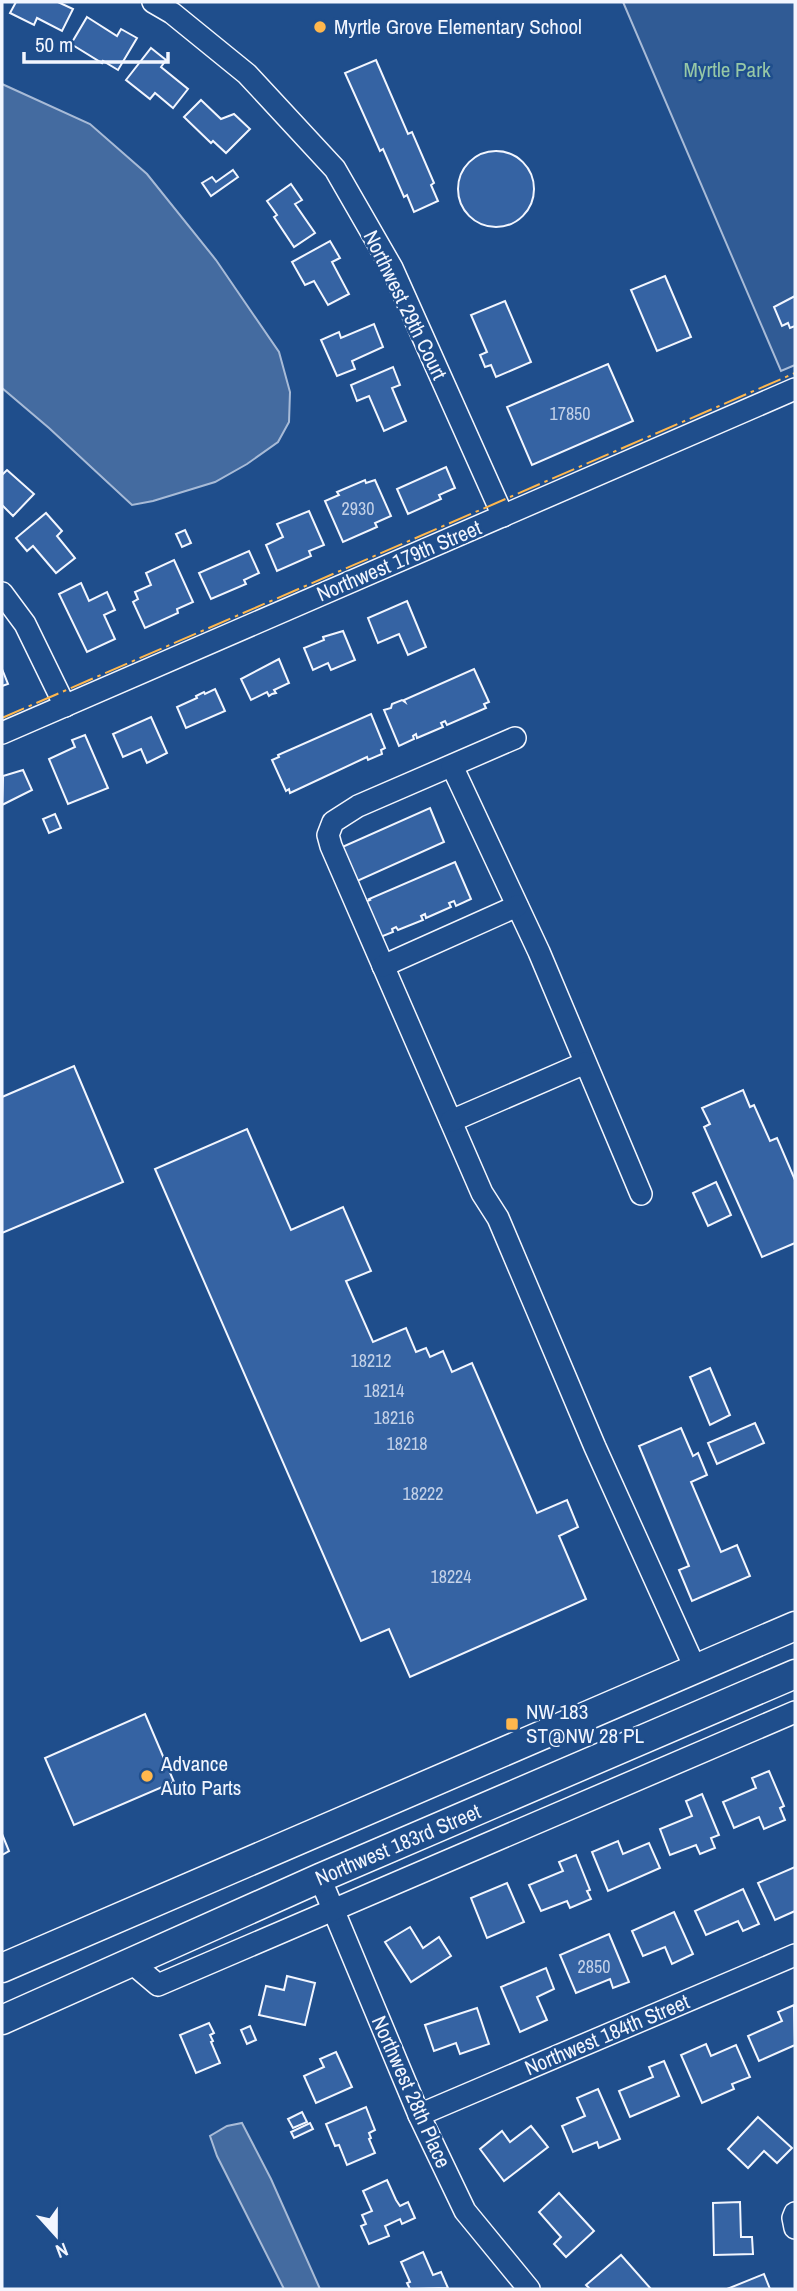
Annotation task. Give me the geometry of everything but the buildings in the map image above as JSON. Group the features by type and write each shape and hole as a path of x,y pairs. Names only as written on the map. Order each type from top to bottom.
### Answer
{"main road":[{"name":"Northwest 183rd Street","path":"2,1968 795,1626"},
{"name":"Northwest 183rd Street","path":"2,2020 320,1878 795,1674"},
{"path":"388,1850 400,1832 406,1814 401,1797"}],"street":[{"name":"Northwest 29th Court","path":"153,2 172,13 247,74 335,169 393,268 503,516"},
{"name":"Northwest 179th Street","path":"2,733 795,388"},
{"path":"2,593 25,624 65,706"},
{"path":"515,738 358,806 333,822 328,835 482,1193 498,1218 595,1447 695,1668"},
{"path":"452,766 539,953 641,1194"},
{"path":"383,966 517,906"},
{"path":"451,1121 584,1063"},
{"path":"132,1963 158,1985 795,1712"},
{"name":"Northwest 28th Place","path":"320,1878 419,2115 465,2211 529,2289"},
{"name":"Northwest 184th Street","path":"419,2115 795,1955"}],"shaded area":[{"name":"Myrtle Park","path":"623,2 795,2 795,365 781,371"},
{"path":"2,84 90,124 147,174 216,260 279,352 290,392 289,422 278,442 247,464 215,482 132,505 2,388"},
{"path":"242,2123 271,2179 320,2289 284,2289 217,2156 210,2136 227,2126"}],"power":[{"path":"2,718 795,373"}],"place":[{"name":"Myrtle Grove Elementary School","path":"320,27"},
{"name":"NW 183 ST@NW 28 PL","path":"512,1724"},
{"name":"Advance Auto Parts","path":"147,1776"}]}
